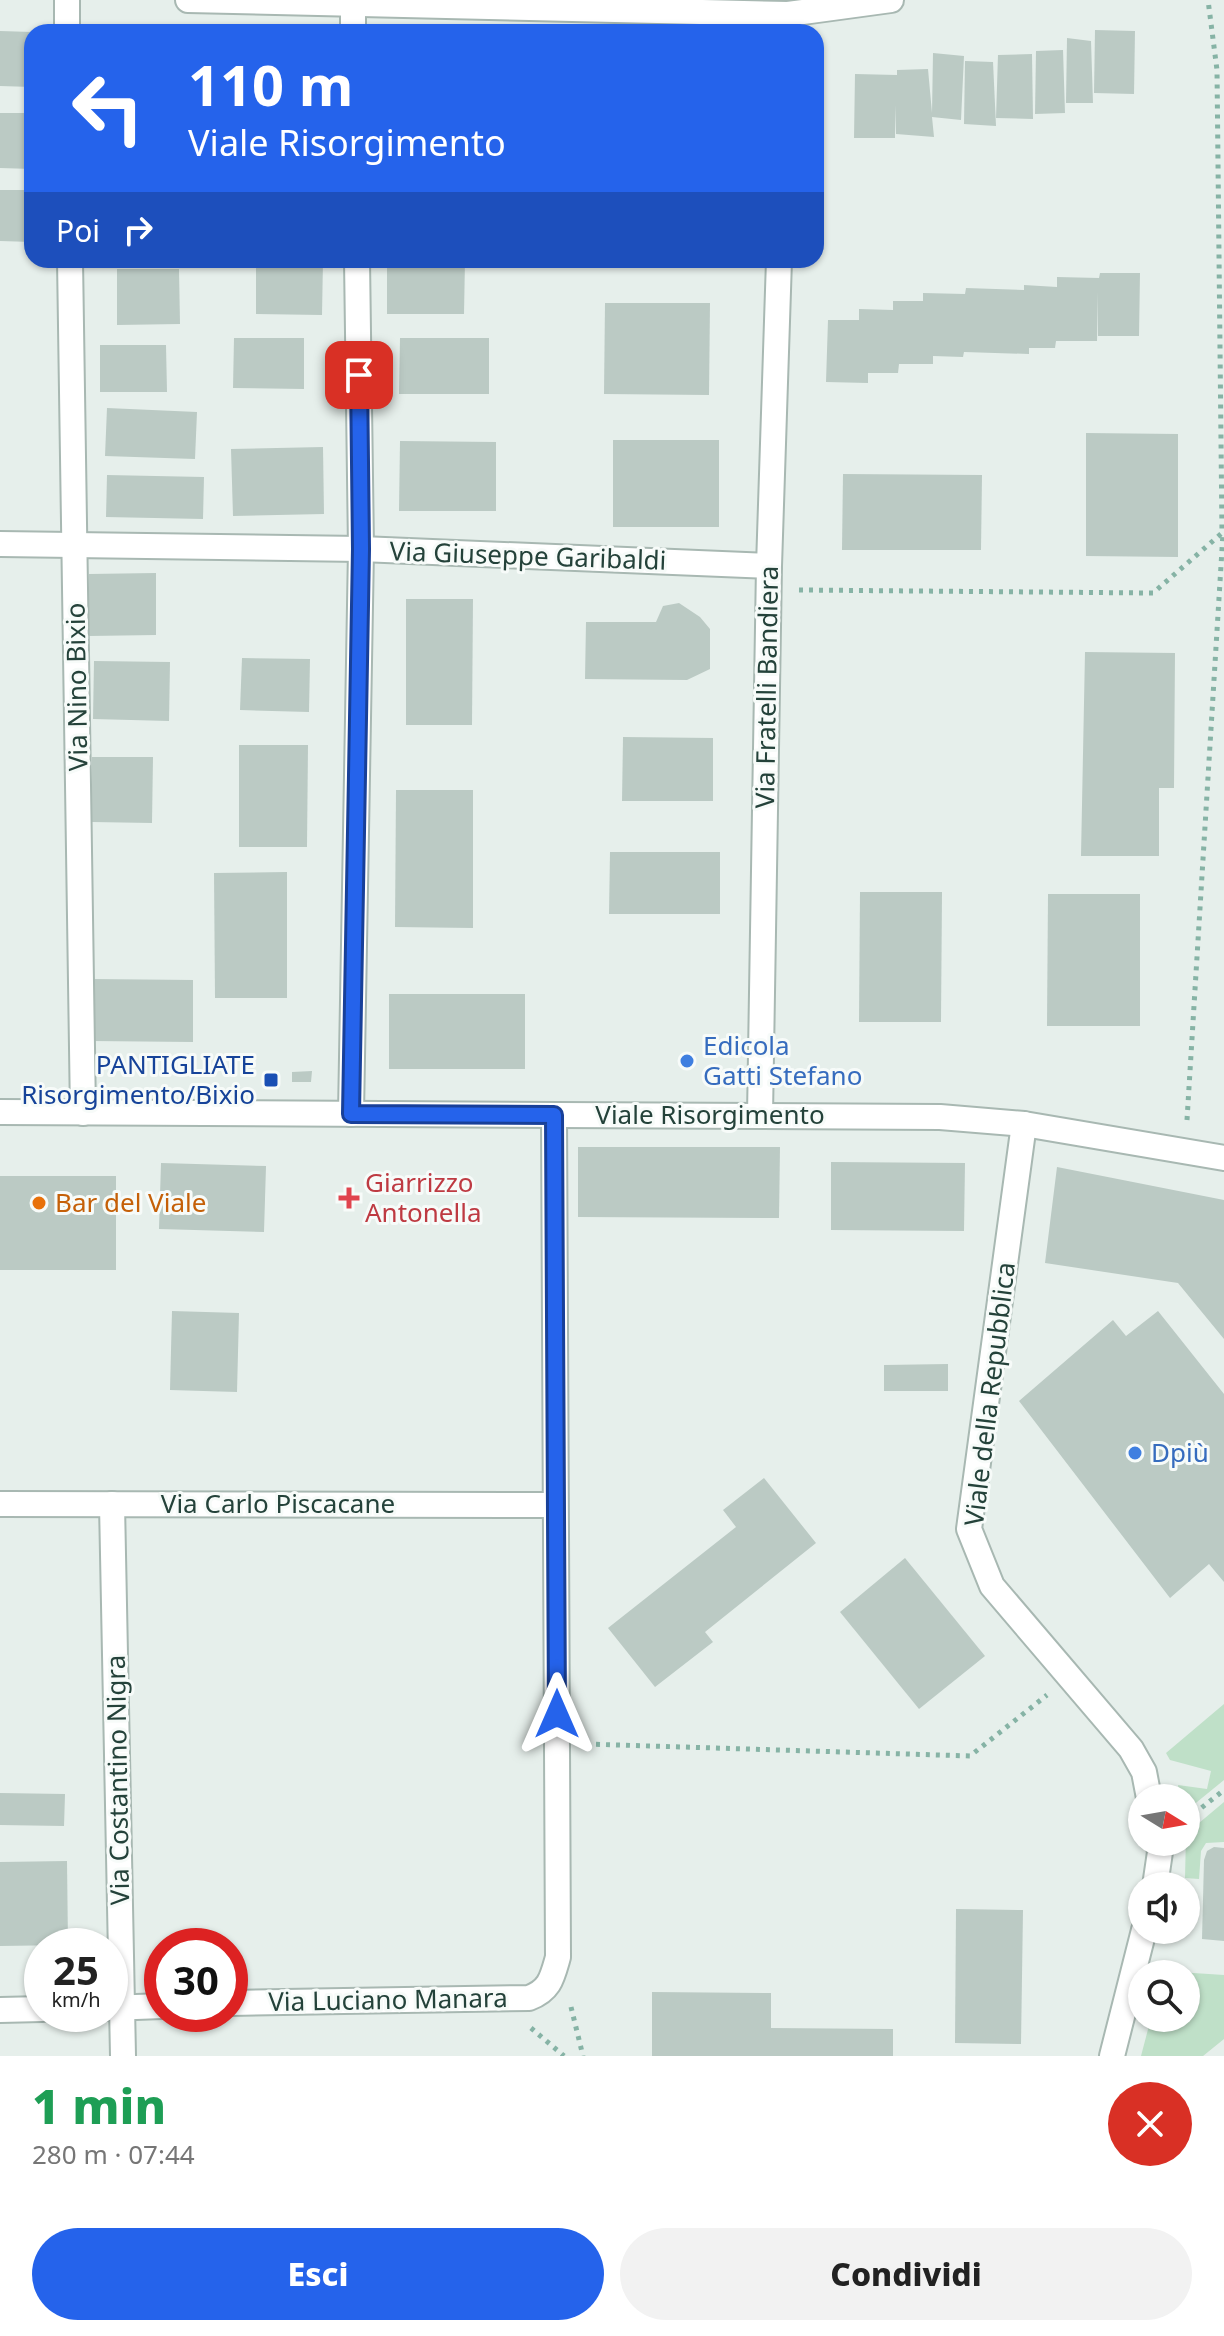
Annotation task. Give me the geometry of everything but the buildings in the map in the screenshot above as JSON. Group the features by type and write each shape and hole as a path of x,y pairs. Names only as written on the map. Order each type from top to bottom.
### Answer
{"street":[{"path":"67,0 67,24"},
{"path":"188,0 353,2 787,23 891,0"},
{"path":"353,2 353,24"},
{"name":"Via Nino Bixio","path":"70,268 83,1113"},
{"path":"351,1114 361,549 357,268"},
{"name":"Via Fratelli Bandiera","path":"760,1115 769,578 779,268"},
{"name":"Via Giuseppe Garibaldi","path":"0,544 361,549 769,578"},
{"name":"Viale Risorgimento","path":"0,1112 940,1117 1024,1124 1224,1158"},
{"path":"554,1115 557,1743"},
{"name":"Viale della Repubblica","path":"1024,1124 994,1438 969,1529 992,1586 1131,1749 1144,1772 1146,1784"},
{"name":"Via Carlo Piscacane","path":"0,1504 555,1505"},
{"name":"Via Costantino Nigra","path":"112,1504 115,1928"},
{"name":"Via Luciano Manara","path":"248,2003 529,1998 545,1992 558,1957 557,1743"},
{"path":"1112,2056 1140,1944"},
{"path":"0,2010 24,2009"},
{"name":"Via Costantino Nigra","path":"120,2032 123,2056"}],"path":[{"path":"1192,1087 1223,533 1217,70 1208,0"},
{"path":"769,578 1153,593 1223,533"},
{"path":"557,1743 970,1756 1070,1677"},
{"path":"1200,1809 1224,1790"}],"green space":[{"path":"1224,1704 1224,1780 1200,1800 1200,1788 1207,1789 1211,1771 1170,1760 1166,1753"},
{"path":"1224,1802 1224,1842 1206,1843 1201,1851 1200,1872 1185,1872 1186,1856 1200,1856 1200,1822"},
{"path":"1200,1973 1224,1975 1224,2039 1203,2056 1141,2056 1147,2032 1200,2032"}],"place":[{"name":"Edicola Gatti Stefano","path":"687,1061"},
{"name":"PANTIGLIATE Risorgimento/Bixio","path":"271,1080"},
{"name":"Giarrizzo Antonella","path":"349,1198"},
{"name":"Bar del Viale","path":"39,1203"},
{"name":"Dpiù","path":"1135,1453"}],"route":[{"path":"359,375 361,549 351,1114 554,1115 557,1714"}]}
